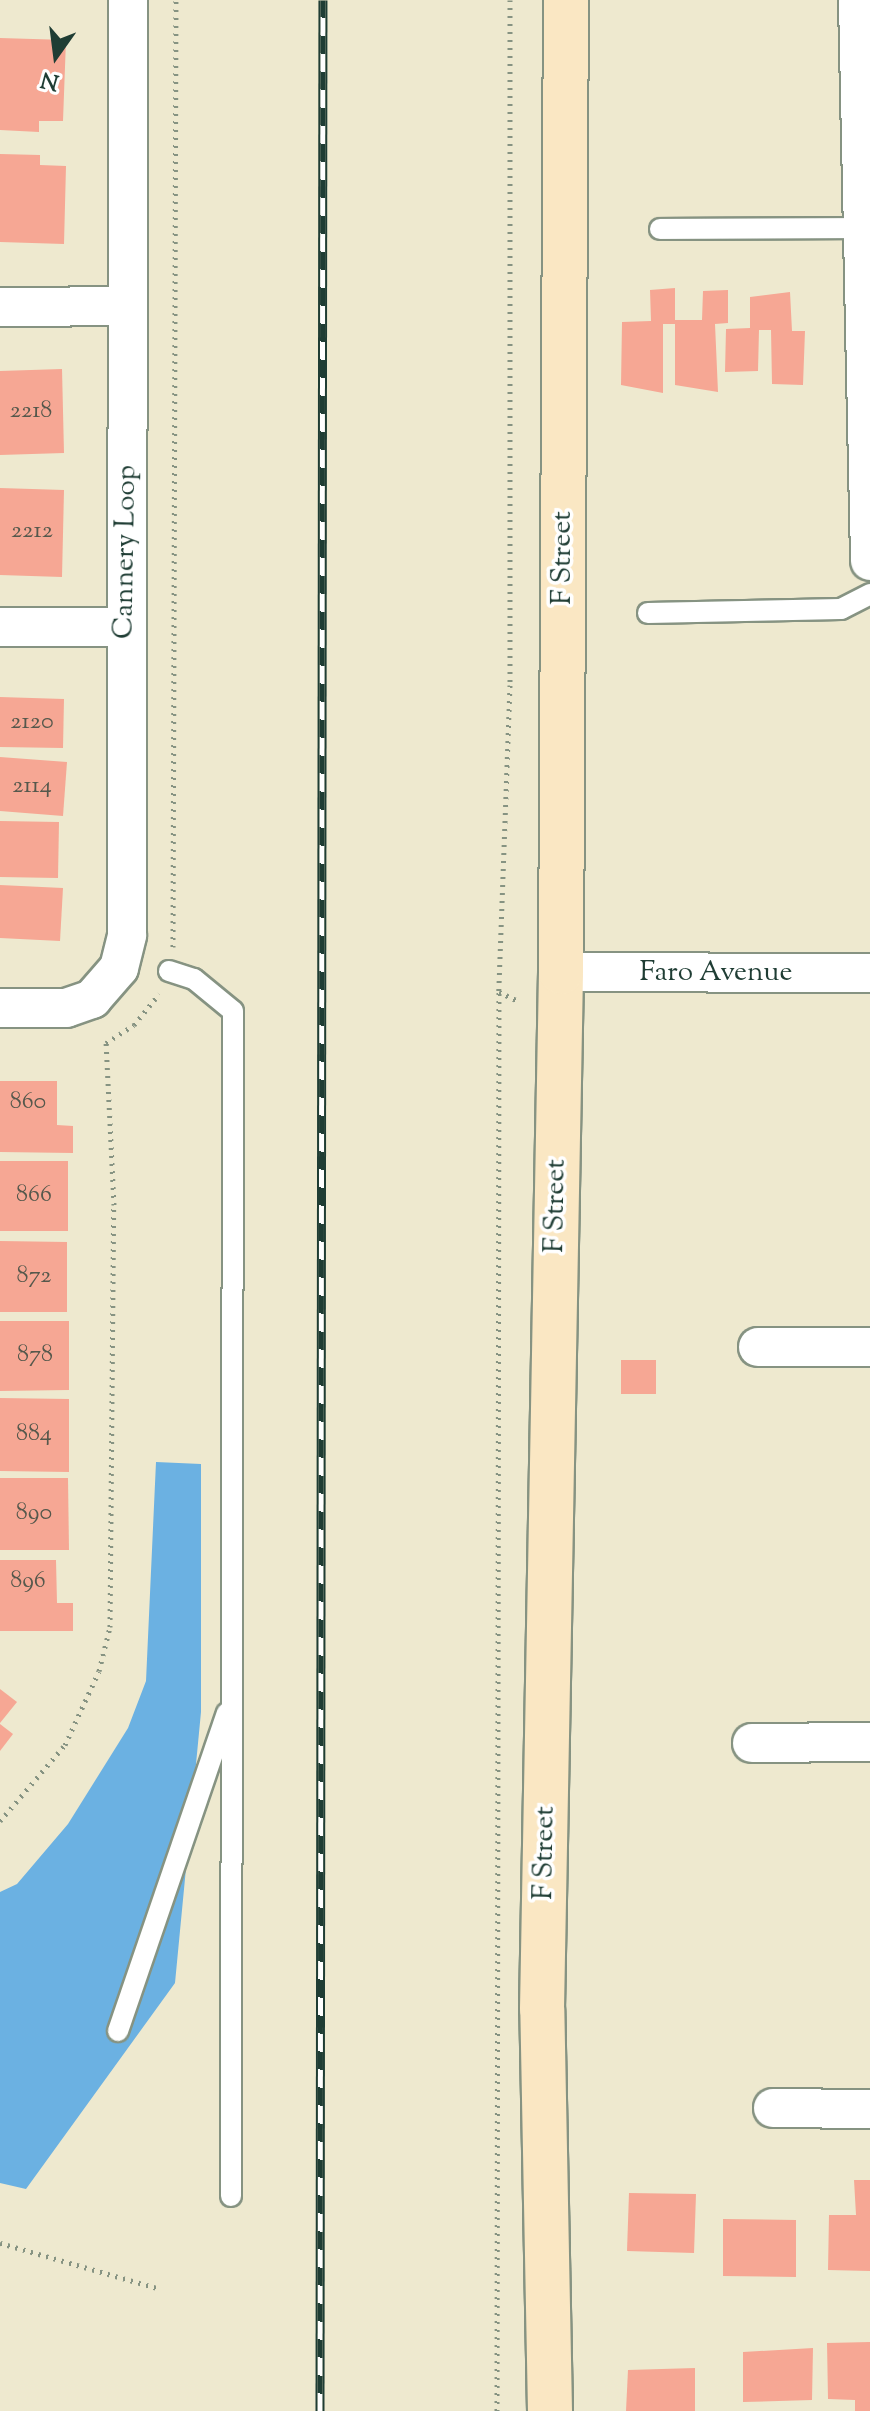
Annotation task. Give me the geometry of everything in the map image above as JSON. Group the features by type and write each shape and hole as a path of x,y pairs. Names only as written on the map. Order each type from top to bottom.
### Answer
{"street":[{"name":"Cannery Loop","path":"0,1008 80,1005 102,992 119,968 128,920 124,627 128,0"},
{"name":"F Street","path":"550,2411 542,2009 561,972 566,0"},
{"path":"858,0 858,228 870,561"},
{"path":"0,307 128,306"},
{"path":"0,627 124,627"},
{"name":"Faro Avenue","path":"561,972 870,973"},
{"path":"758,1347 870,1347"},
{"path":"752,1743 870,1742"},
{"path":"773,2108 870,2109"}],"lane":[{"path":"660,229 858,228"},
{"path":"648,613 841,609 870,594"},
{"path":"169,971 194,979 233,1011 231,2196"},
{"path":"118,2031 232,1697"}],"path":[{"path":"497,2411 499,992 510,685 510,0"},
{"path":"499,992 518,1001"},
{"path":"0,2243 157,2288"}],"water":[{"path":"156,1462 201,1464 201,1712 175,1983 26,2189 0,2183 0,1892 17,1884 68,1824 128,1728 146,1681"}],"building":[{"path":"0,38 66,40 63,121 39,121 39,132 0,130"},
{"path":"0,154 40,155 40,165 66,166 64,244 0,242"},
{"path":"675,288 675,320 702,320 703,291 728,290 728,323 715,324 718,392 675,385 675,324 663,324 663,393 621,385 622,322 651,321 650,290"},
{"path":"790,292 792,331 805,331 803,385 772,384 771,330 759,330 758,371 725,372 726,329 750,328 750,297"},
{"path":"62,369 64,453 0,455 0,371"},
{"path":"0,488 64,490 62,577 0,575"},
{"path":"0,697 64,699 63,748 0,747"},
{"path":"0,757 67,762 63,816 0,811"},
{"path":"0,821 59,822 58,878 0,877"},
{"path":"0,885 63,888 60,941 0,938"},
{"path":"0,1081 57,1081 57,1125 73,1126 73,1153 0,1152"},
{"path":"0,1161 68,1161 68,1231 0,1231"},
{"path":"0,1241 67,1242 67,1312 0,1312"},
{"path":"0,1321 69,1321 69,1390 0,1391"},
{"path":"621,1360 656,1360 656,1394 621,1394"},
{"path":"0,1398 69,1399 69,1472 0,1471"},
{"path":"0,1478 68,1478 69,1550 0,1550"},
{"path":"0,1560 56,1560 57,1603 73,1603 73,1631 0,1631"},
{"path":"0,1689 17,1702 0,1723"},
{"path":"0,1724 13,1734 0,1751"},
{"path":"854,2180 870,2180 870,2271 828,2270 829,2215 856,2215"},
{"path":"629,2193 696,2194 694,2253 627,2251"},
{"path":"723,2219 796,2220 796,2277 723,2276"},
{"path":"870,2342 870,2411 855,2411 855,2400 828,2399 827,2343"},
{"path":"813,2348 812,2400 743,2402 743,2352"},
{"path":"695,2368 695,2411 626,2411 628,2370"}],"railway":[{"path":"320,2411 323,0"}]}
